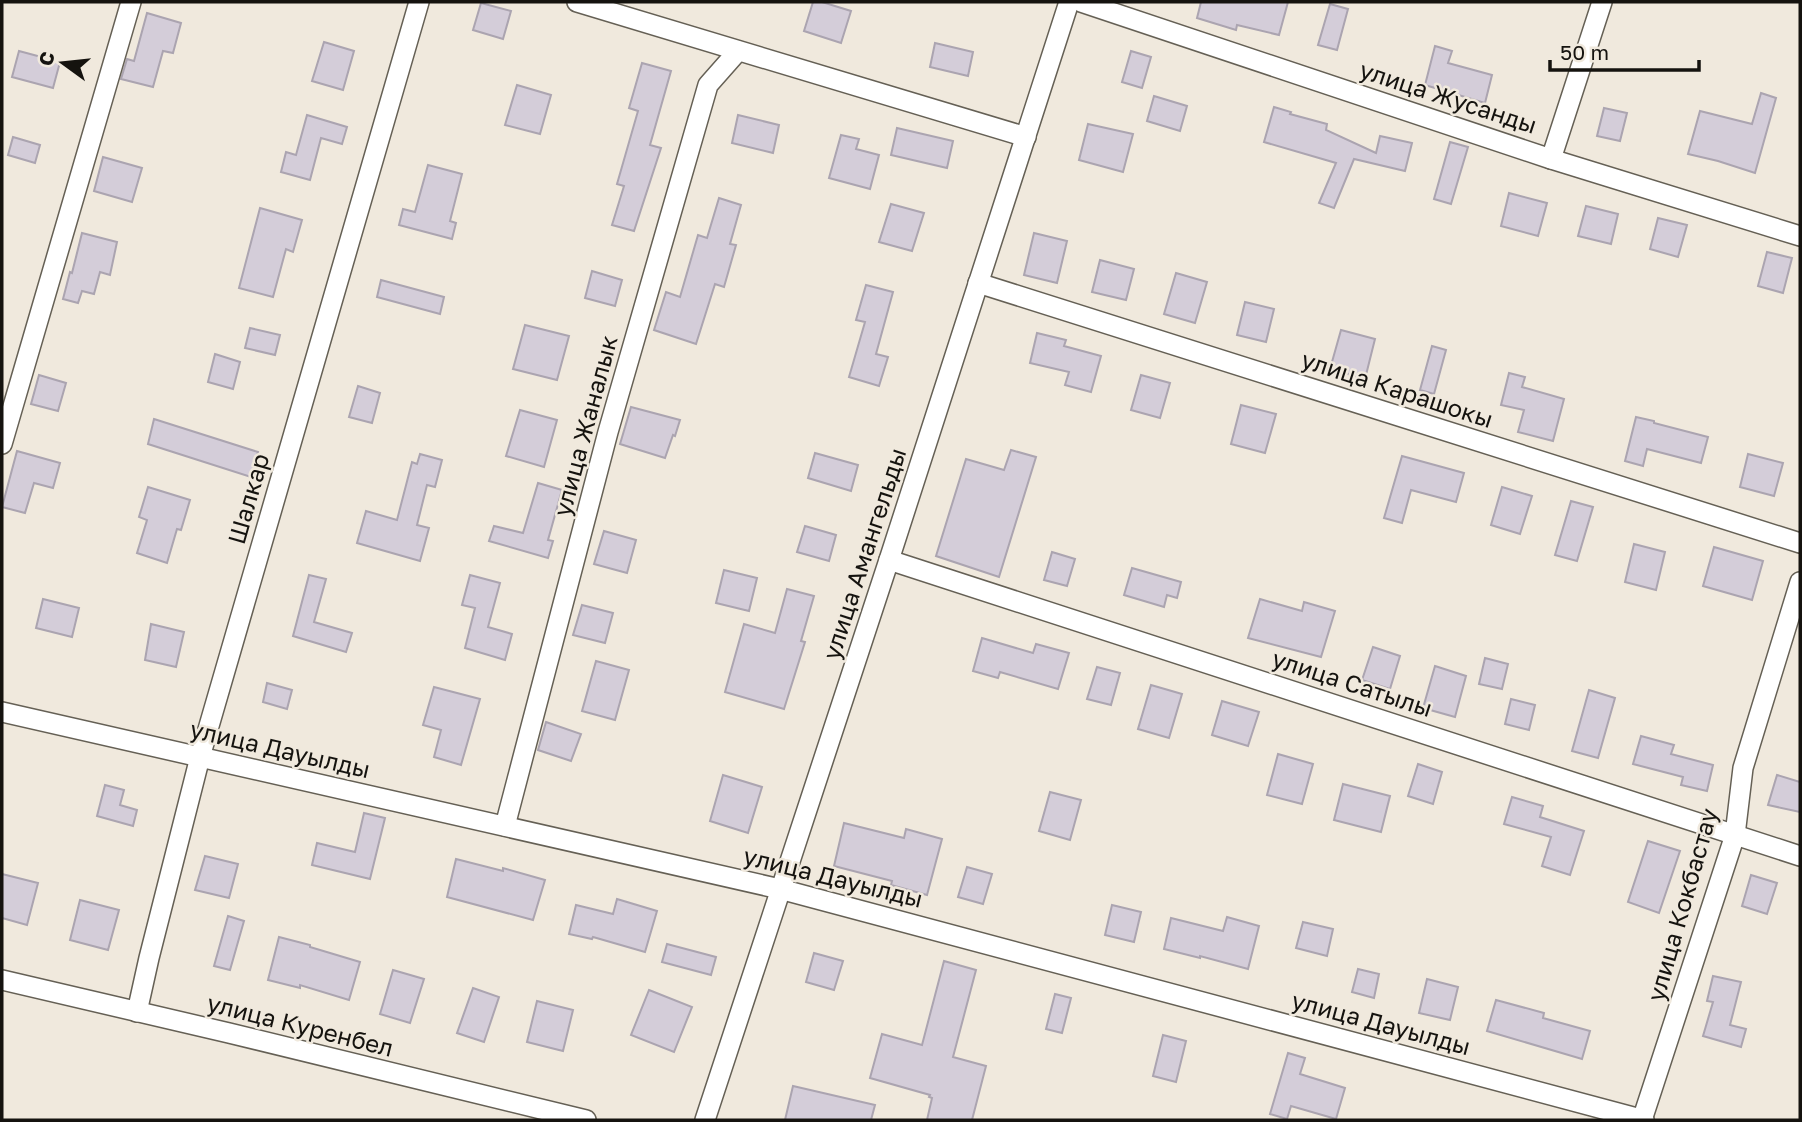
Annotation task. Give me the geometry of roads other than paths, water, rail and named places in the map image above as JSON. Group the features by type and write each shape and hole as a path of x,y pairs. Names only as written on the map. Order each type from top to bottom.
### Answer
{"street":[{"path":"2,444 131,2"},
{"name":"Шалкар","path":"137,1012 200,757 419,2"},
{"path":"577,2 1026,137"},
{"name":"улица Амангельды","path":"705,1120 1069,2"},
{"name":"улица Жусанды","path":"1081,2 1551,159 1800,236"},
{"path":"1551,159 1602,2"},
{"name":"улица Жаналык","path":"505,827 608,432 708,85 738,51"},
{"name":"улица Карашокы","path":"978,283 1800,543"},
{"name":"улица Сатылы","path":"889,559 1800,856"},
{"name":"улица Кокбастау","path":"1643,1120 1735,835 1742,768 1800,582"},
{"name":"улица Дауылды","path":"2,712 780,889 1643,1120"},
{"name":"улица Куренбел","path":"2,980 586,1120"}]}
